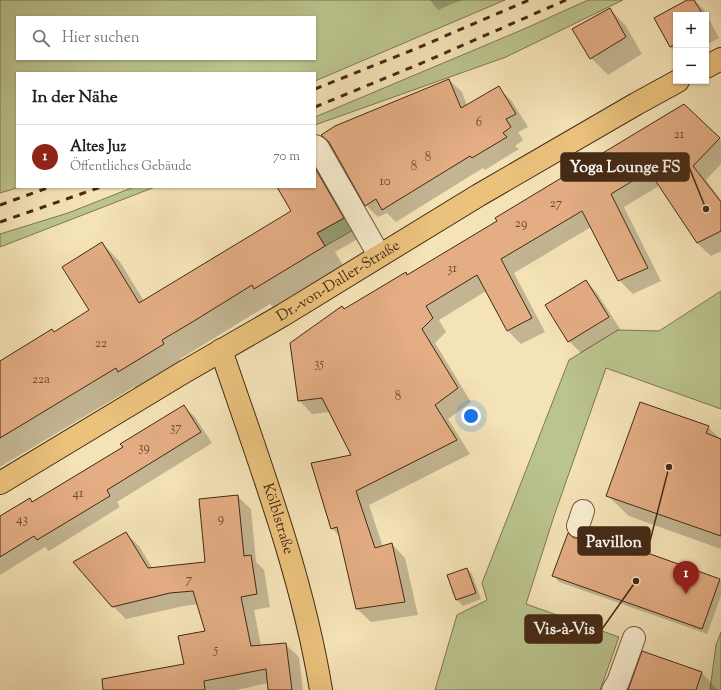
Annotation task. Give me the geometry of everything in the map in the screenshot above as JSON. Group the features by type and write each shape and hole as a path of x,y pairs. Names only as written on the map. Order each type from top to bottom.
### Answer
{"main road":[{"path":"709,65 721,59"},
{"name":"Dr.-von-Daller-Straße","path":"0,484 221,350 283,315 488,189 673,84"},
{"name":"Kölblstraße","path":"221,350 280,524 298,586 321,690"}],"lane":[{"path":"316,147 379,256"},
{"path":"613,690 618,682 634,638"}],"green space":[{"path":"0,0 505,0 316,81 316,72 16,72 17,188 0,193"},
{"path":"588,0 623,0 506,57 316,125 316,117 524,29"},
{"path":"131,188 152,188 0,247 0,234 68,213"},
{"path":"348,216 355,229 325,246 317,233"},
{"path":"721,291 721,409 606,368 554,516 526,604 619,637 600,690 435,690 457,615 487,600 482,583 569,360 618,330 659,331"},
{"path":"721,632 721,690 710,690 716,645"}],"building":[{"path":"687,0 694,0 701,12 673,12 673,46 670,47 654,18"},
{"path":"610,8 626,37 590,59 572,29"},
{"path":"449,79 461,108 499,86 516,114 506,119 511,127 503,133 507,137 472,158 470,156 382,210 376,199 365,206 329,142 321,135 335,126"},
{"path":"684,104 720,138 693,166 721,202 721,231 697,243 649,171 611,194 648,268 618,281 582,211 501,259 532,318 507,331 477,275 426,306 433,318 422,329 458,388 435,405 457,440 356,491 375,548 392,543 405,602 356,609 337,527 331,529 311,463 351,455 322,398 298,401 290,343 342,306 344,309 406,272 407,275 497,221 495,218"},
{"path":"316,170 344,218 317,233 325,246 254,289 252,285 162,340 164,344 118,372 116,368 0,438 0,361 52,329 54,332 89,310 62,267 102,242 139,303 291,211 278,188 316,188"},
{"path":"586,280 609,317 568,342 545,305"},
{"path":"640,402 709,426 706,433 721,439 721,536 606,496"},
{"path":"184,405 201,432 107,490 110,496 37,540 34,536 0,557 0,516 30,498 32,502 123,447 120,444"},
{"path":"238,495 244,556 251,555 257,594 241,597 251,646 286,643 292,690 268,690 266,669 204,681 205,690 103,690 102,679 184,664 178,636 205,631 193,591 170,593 112,607 73,562 126,532 148,568 205,562 199,499"},
{"path":"589,532 720,579 702,629 552,576 568,533 574,538 580,538 586,536"},
{"path":"467,568 476,593 456,600 447,575"},
{"path":"642,651 702,672 696,690 628,690"}],"railway":[{"path":"316,89 415,49 529,0"},
{"path":"316,107 422,63 566,0"},
{"path":"0,205 47,188"},
{"path":"0,222 98,188"}],"place":[{"name":"Yoga Lounge FS","path":"706,209"},
{"name":"Pavillon","path":"669,467"},
{"name":"Vis-à-Vis","path":"636,581"},
{"name":"Altes Juz","path":"686,594"}]}
